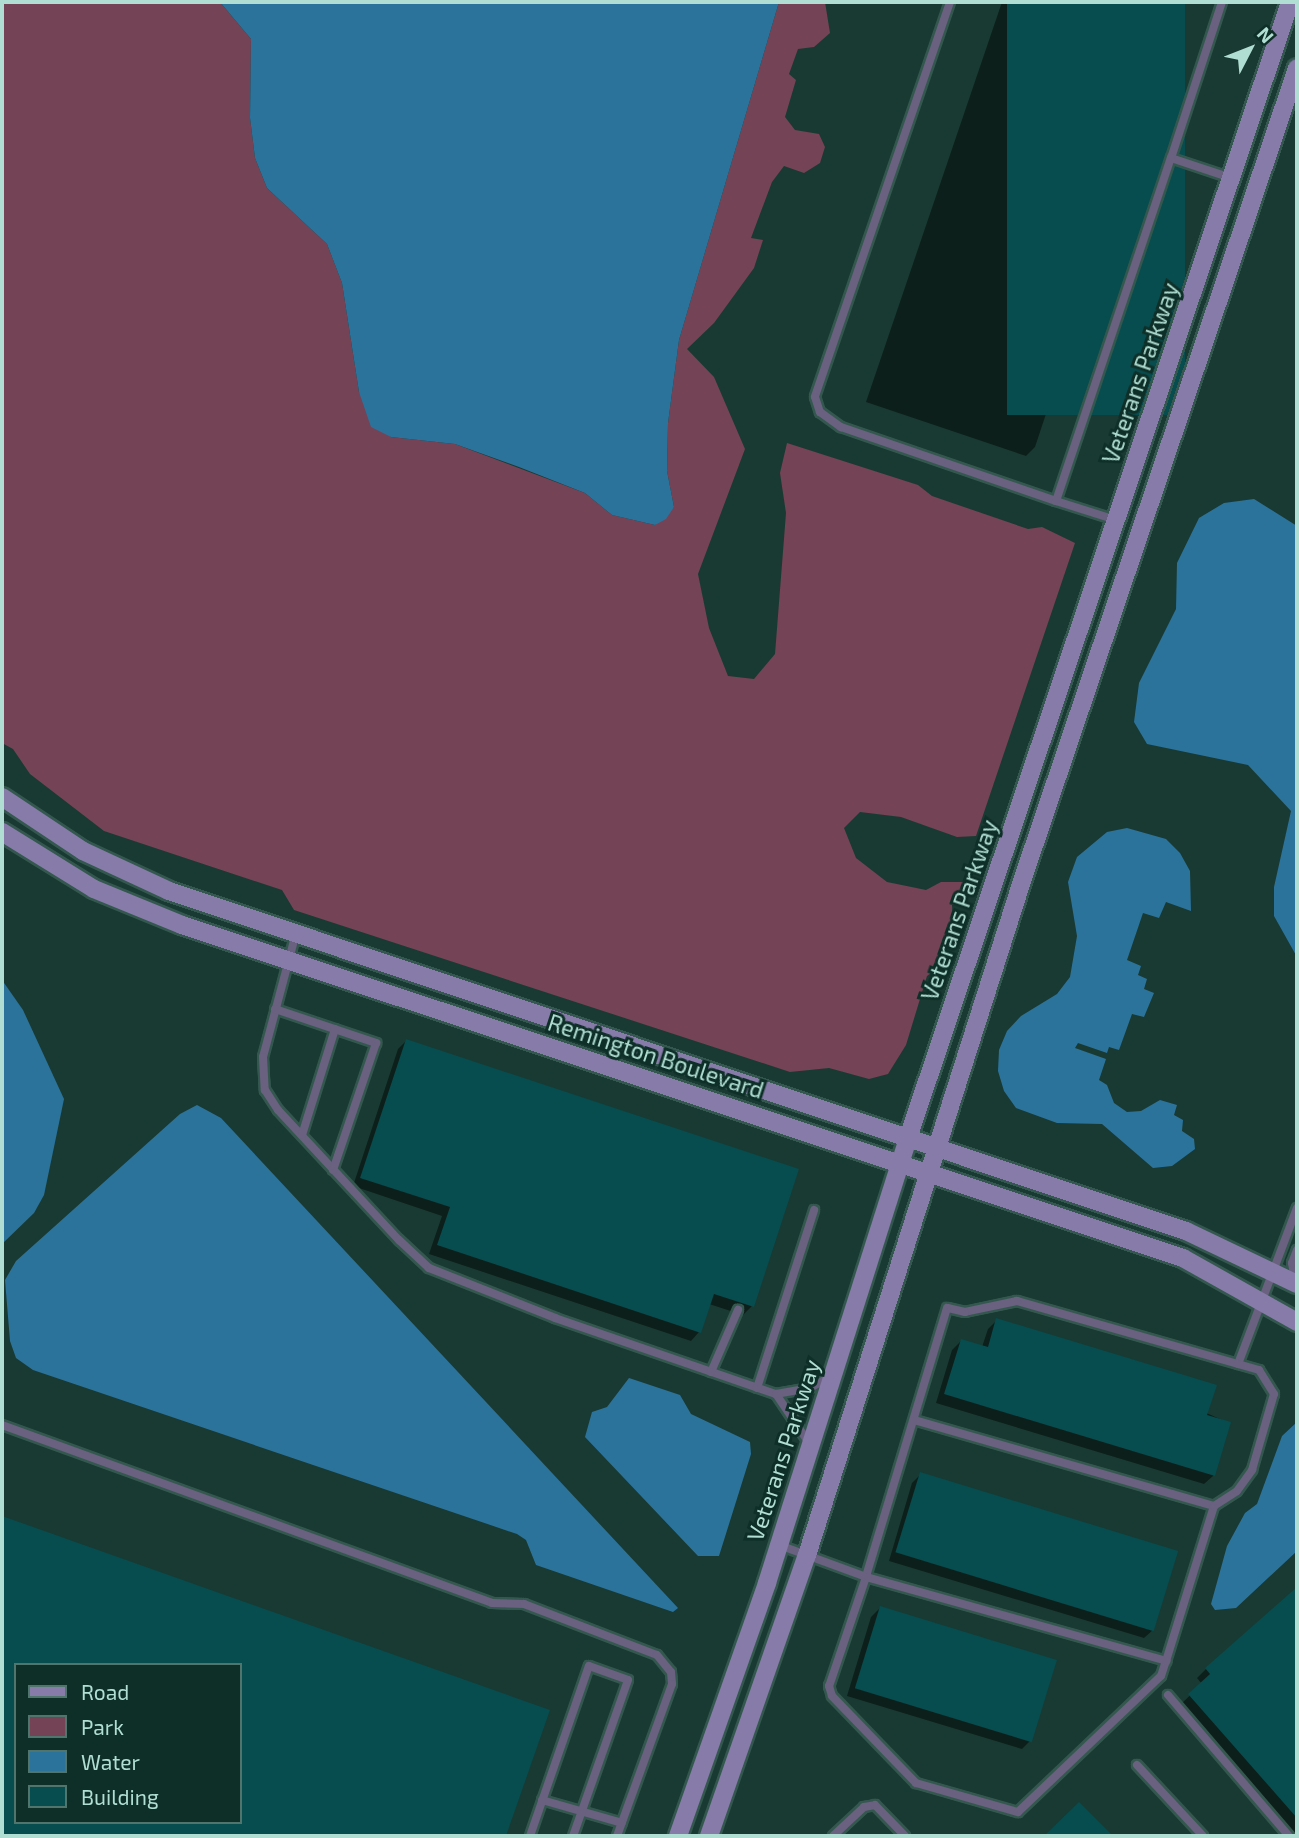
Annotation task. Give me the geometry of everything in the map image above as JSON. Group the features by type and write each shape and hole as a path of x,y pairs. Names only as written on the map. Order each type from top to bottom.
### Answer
{"main road":[{"name":"Veterans Parkway","path":"678,1836 779,1545 900,1162 1290,2"},
{"path":"709,1836 807,1555 935,1147 1297,68"},
{"name":"Remington Boulevard","path":"2,797 83,851 169,891 1186,1231 1296,1284"},
{"name":"Remington Boulevard","path":"2,832 94,890 287,960 1183,1258 1297,1322"}],"lane":[{"path":"950,2 815,397 820,412 841,427 1116,520"},
{"path":"1056,501 1222,2"},
{"path":"1171,158 1231,178"},
{"path":"296,933 263,1057 265,1090 333,1170 429,1268 776,1394 810,1388 832,1376"},
{"path":"275,1009 376,1043 333,1170"},
{"path":"302,1135 335,1030"},
{"path":"1238,1364 1297,1208"},
{"path":"757,1388 814,1210"},
{"path":"1296,1284 1292,1263 1297,1250"},
{"path":"1017,1301 1238,1364 1266,1376 1273,1404 1252,1470 1237,1491 1214,1506 1161,1676 1018,1812 916,1783 832,1696 829,1686 866,1577 947,1308 965,1312 1017,1301"},
{"path":"711,1372 738,1310"},
{"path":"776,1394 810,1445"},
{"path":"914,1420 1214,1506"},
{"path":"2,1425 492,1604 524,1604 657,1655 671,1672 672,1684 617,1836"},
{"path":"779,1545 866,1577 1166,1661"},
{"path":"530,1836 589,1666 628,1680 573,1836"},
{"path":"1168,1695 1289,1836"},
{"path":"1137,1765 1203,1836"},
{"path":"542,1800 622,1823"},
{"path":"833,1836 864,1807 875,1805 905,1836"}],"green space":[{"path":"2,2 220,2 251,39 250,118 255,158 267,188 327,244 342,283 359,392 391,437 455,444 585,493 612,515 655,525 674,507 667,471 668,423 679,340 779,2 825,2 830,33 814,47 798,49 789,74 796,80 785,117 795,130 819,134 825,147 820,163 804,173 784,166 772,182 751,238 763,240 754,268 714,323 687,349 714,377 745,449 698,574 709,628 728,676 754,679 775,654 786,513 780,473 787,443 918,485 932,496 1028,529 1042,527 1075,543 976,836 957,837 901,817 860,812 844,828 856,858 887,882 926,890 941,882 967,882 961,903 952,905 953,922 939,967 927,976 906,1045 888,1074 869,1079 829,1068 790,1072 294,910 282,890 104,831 30,774 13,749 2,743"}],"water":[{"path":"220,2 779,2 679,340 668,423 667,471 674,507 666,519 655,525 612,515 585,493 519,467 455,444 391,437 371,427 359,392 342,283 327,244 267,188 255,158 250,118 251,39"},
{"path":"1254,499 1297,526 1297,957 1274,916 1274,887 1291,811 1248,765 1147,744 1134,722 1139,683 1176,609 1177,563 1199,518 1224,503"},
{"path":"1127,828 1166,839 1180,853 1190,871 1191,911 1166,902 1159,918 1143,913 1127,960 1141,966 1138,975 1147,979 1144,989 1154,993 1144,1017 1132,1014 1119,1050 1109,1047 1107,1053 1078,1043 1075,1048 1106,1059 1099,1080 1107,1085 1114,1103 1127,1112 1141,1111 1160,1100 1177,1105 1174,1115 1183,1120 1182,1131 1194,1139 1195,1149 1172,1166 1153,1168 1102,1124 1057,1123 1016,1108 1004,1091 998,1071 999,1050 1007,1031 1021,1016 1057,994 1070,977 1077,936 1068,882 1077,857 1107,832"},
{"path":"2,980 23,1010 64,1099 44,1195 34,1213 2,1244"},
{"path":"197,1105 221,1118 678,1608 673,1612 536,1565 526,1540 517,1534 33,1370 16,1358 10,1341 5,1280 16,1261 180,1114"},
{"path":"629,1378 680,1395 691,1414 750,1442 751,1454 719,1556 698,1556 585,1437 592,1412 607,1407"},
{"path":"1297,1422 1297,1551 1236,1608 1215,1610 1211,1604 1227,1546 1245,1513 1257,1504 1282,1436"}],"building":[{"path":"1007,2 1185,2 1185,415 1007,415"},
{"path":"406,1039 799,1169 754,1307 714,1294 701,1333 437,1245 450,1207 360,1178"},
{"path":"996,1318 1217,1385 1207,1415 1231,1422 1215,1476 944,1394 961,1339 988,1347"},
{"path":"920,1472 1178,1551 1154,1631 895,1552"},
{"path":"2,1516 550,1710 506,1836 2,1836"},
{"path":"1297,1587 1297,1818 1188,1694 1210,1674 1205,1668"},
{"path":"880,1606 1057,1660 1032,1742 855,1688"},
{"path":"1079,1802 1113,1836 1044,1836"}]}
